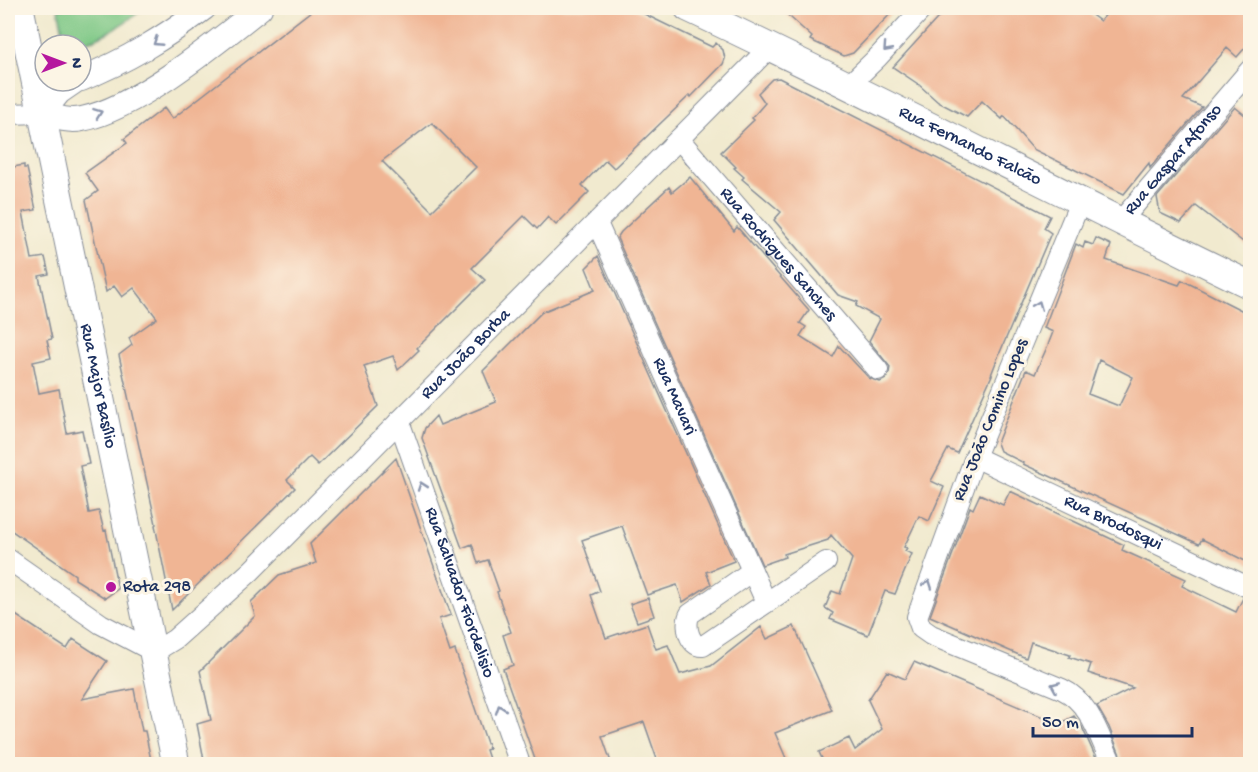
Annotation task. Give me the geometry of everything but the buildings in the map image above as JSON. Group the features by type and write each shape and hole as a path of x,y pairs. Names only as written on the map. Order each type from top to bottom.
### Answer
{"main road":[{"name":"Rua Major Basílio","path":"20,8 176,765"},
{"name":"Rua Fernando Falcão","path":"688,8 771,46 1120,222 1251,285"}],"street":[{"path":"93,74 149,47 204,8"},
{"path":"8,114 42,113 70,120 82,119 127,102 168,77 260,8"},
{"path":"848,86 924,8"},
{"name":"Rua João Borba","path":"152,649 162,647 175,639 251,571 771,46"},
{"name":"Rua Gaspar Afonso","path":"1120,222 1251,70"},
{"path":"42,113 58,93"},
{"name":"Rua Rodrigues Sanches","path":"679,139 878,370"},
{"name":"Rua João Comino Lopes","path":"1080,202 975,457 918,611 918,622 921,628 931,635 1076,696 1089,714 1112,765"},
{"name":"Rua Mavari","path":"597,223 766,602"},
{"name":"Rua Salvador Fiordelisio","path":"399,421 520,765"},
{"name":"Rua Brodosqui","path":"975,457 1251,588"},
{"path":"8,559 101,624 152,649"},
{"path":"752,571 690,614 686,623 694,644 703,646 826,562"}],"green space":[{"path":"58,8 145,8 98,38 93,39 93,33 63,33"}],"place":[{"name":"Rota 298","path":"111,587"}]}
